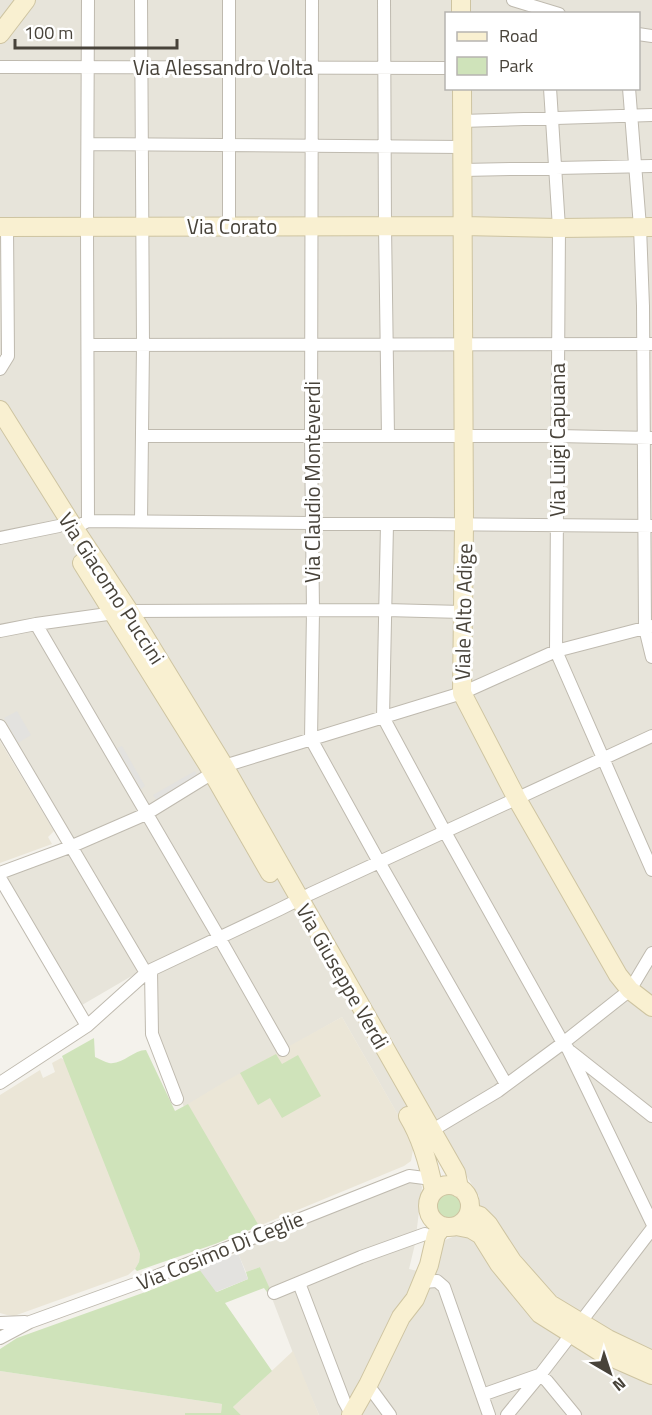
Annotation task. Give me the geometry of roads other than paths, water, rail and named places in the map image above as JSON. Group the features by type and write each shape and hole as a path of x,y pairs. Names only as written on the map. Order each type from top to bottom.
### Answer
{"main road":[{"path":"0,15 11,0"},
{"path":"0,34 26,0"},
{"name":"Viale Alto Adige","path":"462,90 464,436 462,693 517,799 618,975 630,990 652,1007"},
{"name":"Via Corato","path":"4,227 646,227"},
{"name":"Via Giacomo Puccini","path":"0,410 74,525 121,612 218,769"},
{"name":"Via Giacomo Puccini","path":"0,432 74,525"},
{"name":"Via Giuseppe Verdi","path":"218,769 294,902 456,1173 459,1188 468,1198 469,1212 480,1216 488,1224 512,1261 575,1328"},
{"name":"Via Giuseppe Verdi","path":"294,902 418,1132 433,1185 429,1202 443,1222"},
{"path":"433,1185 440,1187 453,1185 459,1188"},
{"path":"401,1317 404,1296 425,1234 443,1222 467,1218 469,1212"},
{"path":"351,1414 368,1385 401,1317 415,1299 429,1265 436,1235 443,1222"},
{"path":"443,1222 471,1229 481,1235 499,1264 540,1314 652,1360"},
{"path":"575,1328 602,1353 652,1375"}],"street":[{"path":"74,525 88,345 88,0"},
{"path":"141,0 143,345 141,521"},
{"path":"229,0 229,226"},
{"name":"Via Claudio Monteverdi","path":"311,739 313,611 312,0"},
{"path":"384,0 388,436"},
{"path":"513,0 544,11"},
{"name":"Via Alessandro Volta","path":"0,67 445,68"},
{"name":"Via Luigi Capuana","path":"550,90 559,228 556,651"},
{"path":"629,90 636,166 646,227 648,627 652,657"},
{"path":"462,121 652,115"},
{"path":"88,144 462,147"},
{"path":"463,170 652,166"},
{"path":"0,369 8,356 4,227"},
{"path":"88,345 648,344"},
{"path":"142,436 648,438"},
{"path":"0,538 74,525 141,521 648,526"},
{"path":"387,524 383,717 565,1046 652,1223"},
{"path":"0,632 36,624 121,612 386,610 462,612"},
{"path":"36,624 283,1050"},
{"path":"0,873 70,847 146,814 218,769 462,693 556,651 648,627"},
{"path":"556,651 652,870"},
{"path":"0,726 70,847 148,972 153,1034 177,1099"},
{"path":"0,1083 87,1026 148,972 652,736"},
{"path":"311,739 506,1084"},
{"path":"0,878 87,1026"},
{"path":"431,1131 498,1091 565,1046 630,990 652,952"},
{"path":"565,1046 652,1116"},
{"path":"425,1155 409,1176 433,1185"},
{"name":"Via Cosimo Di Ceglie","path":"0,1337 30,1322 149,1279 409,1176"},
{"path":"507,1415 652,1229"},
{"path":"274,1293 361,1257 425,1234"},
{"path":"423,1282 437,1281 444,1287 489,1415"},
{"path":"299,1283 351,1414"},
{"name":"Via Cosimo Di Ceglie","path":"0,1325 30,1322"},
{"path":"0,1325 0,1337"},
{"path":"482,1395 540,1375"},
{"path":"540,1375 575,1415"},
{"path":"368,1385 390,1415"}]}
